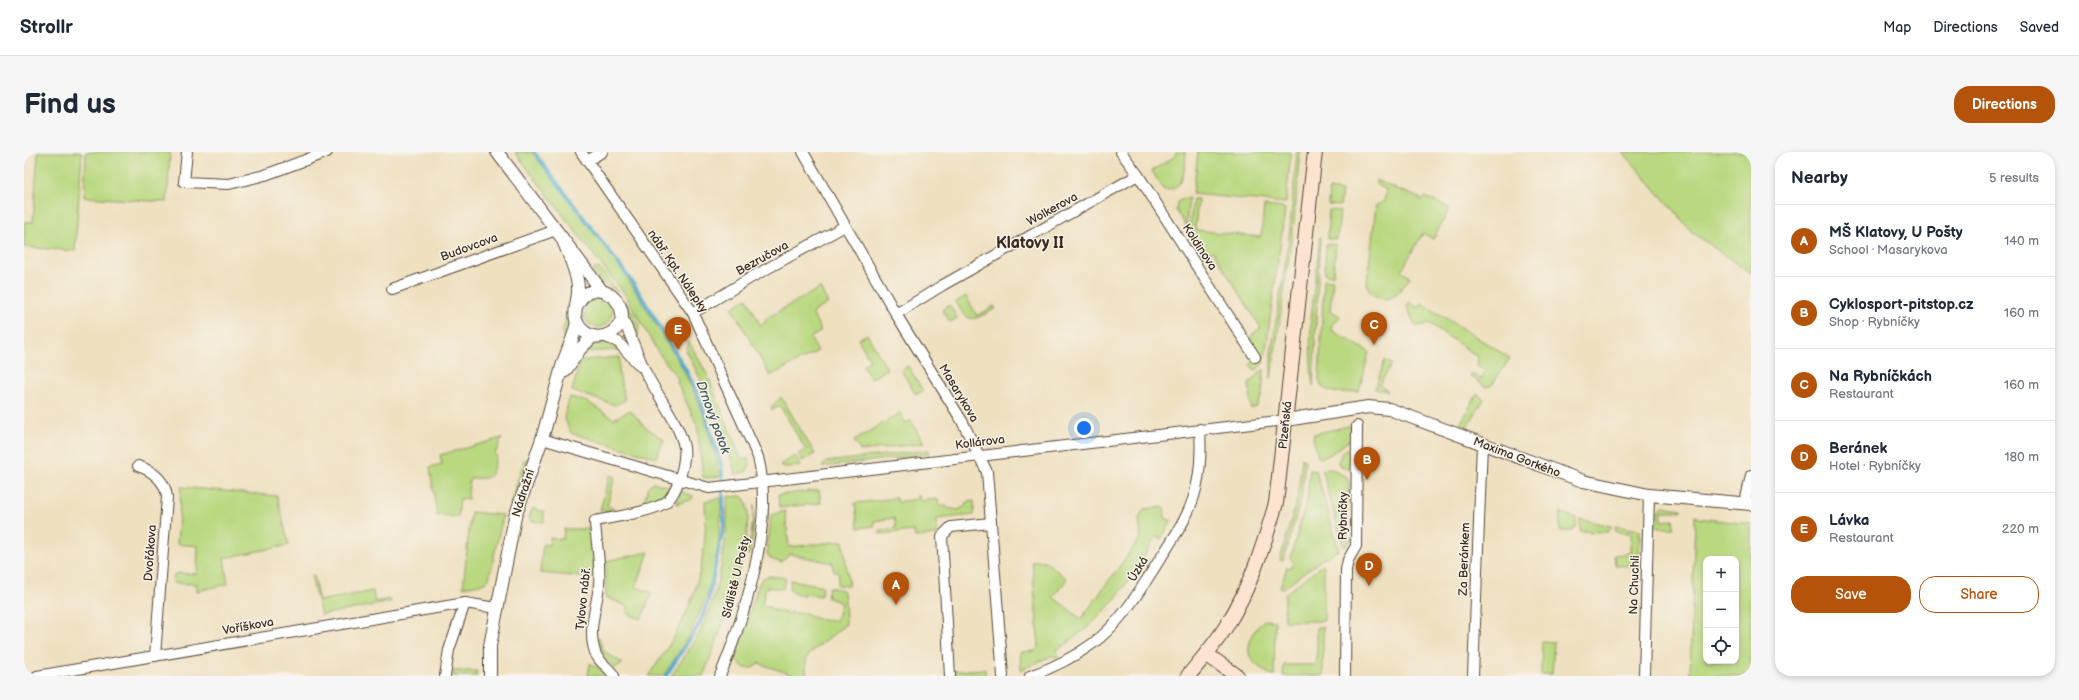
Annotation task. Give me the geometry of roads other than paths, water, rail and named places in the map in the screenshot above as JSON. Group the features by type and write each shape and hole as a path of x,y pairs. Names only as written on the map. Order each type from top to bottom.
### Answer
{"main road":[{"name":"Plzeňská","path":"1188,676 1228,624 1246,587 1266,537 1276,504 1314,152"},
{"path":"1206,654 1237,676"}],"street":[{"path":"187,152 184,182 229,184 265,175 327,152"},
{"name":"Nádražní","path":"497,152 602,291 609,293 616,299 620,306 621,315 616,329 598,336 580,349 559,380"},
{"name":"nábř. Kpt. Nálepky","path":"581,152 693,314 756,453 762,481"},
{"path":"587,161 602,152"},
{"name":"Masarykova","path":"803,152 896,314 962,421 987,472 1004,676"},
{"name":"Koldinova","path":"1121,152 1138,175 1255,357"},
{"name":"Wolkerova","path":"896,314 943,285 1138,175"},
{"name":"Bezručova","path":"693,314 752,277 846,226"},
{"name":"Nádražní","path":"490,676 489,658 496,608 515,517 542,439 577,322 576,307 578,286 559,234"},
{"name":"Budovcova","path":"392,289 559,234"},
{"path":"576,307 581,298 587,294 602,291"},
{"path":"621,315 646,372 671,417 684,446 679,479"},
{"path":"577,322 582,330 618,342 646,372"},
{"name":"Maxima Gorkého","path":"1286,420 1362,408 1382,408 1412,416 1482,444 1583,481 1649,495 1748,503"},
{"name":"Kollárova","path":"542,439 709,488 737,483 1286,420"},
{"name":"Rybníčky","path":"1345,676 1346,570 1356,546 1357,426"},
{"name":"Úzká","path":"1030,676 1067,659 1092,643 1114,625 1134,600 1183,521 1193,500 1200,466 1200,429"},
{"name":"Za Beránkem","path":"1473,676 1482,444"},
{"name":"Dvořákova","path":"138,466 158,476 164,485 167,498 155,656"},
{"path":"1748,503 1751,475"},
{"name":"Tylovo nábř.","path":"613,674 595,654 592,641 593,622 599,586 600,561 595,521 632,513 662,504 668,500 679,479"},
{"name":"Sídliště U Pošty","path":"720,676 743,610 758,548 763,502 762,481"},
{"name":"Na Chuchli","path":"1644,676 1649,495"},
{"path":"950,676 942,536 951,527 991,523"},
{"path":"445,676 450,650 465,603"},
{"name":"Voříškova","path":"36,676 465,603 496,608"}],"waterway":[{"name":"Drnový potok","path":"534,152 634,284 686,370 700,399 722,467 724,526 708,601 700,623 666,676"}],"place":[{"name":"Na Rybníčkách","path":"1374,345"},
{"name":"Lávka","path":"678,350"},
{"name":"Cyklosport-pitstop.cz","path":"1367,480"},
{"name":"Beránek","path":"1369,586"},
{"name":"MŠ Klatovy, U Pošty","path":"896,605"}],"district":[{"name":"Klatovy II","path":"1030,242"}]}
